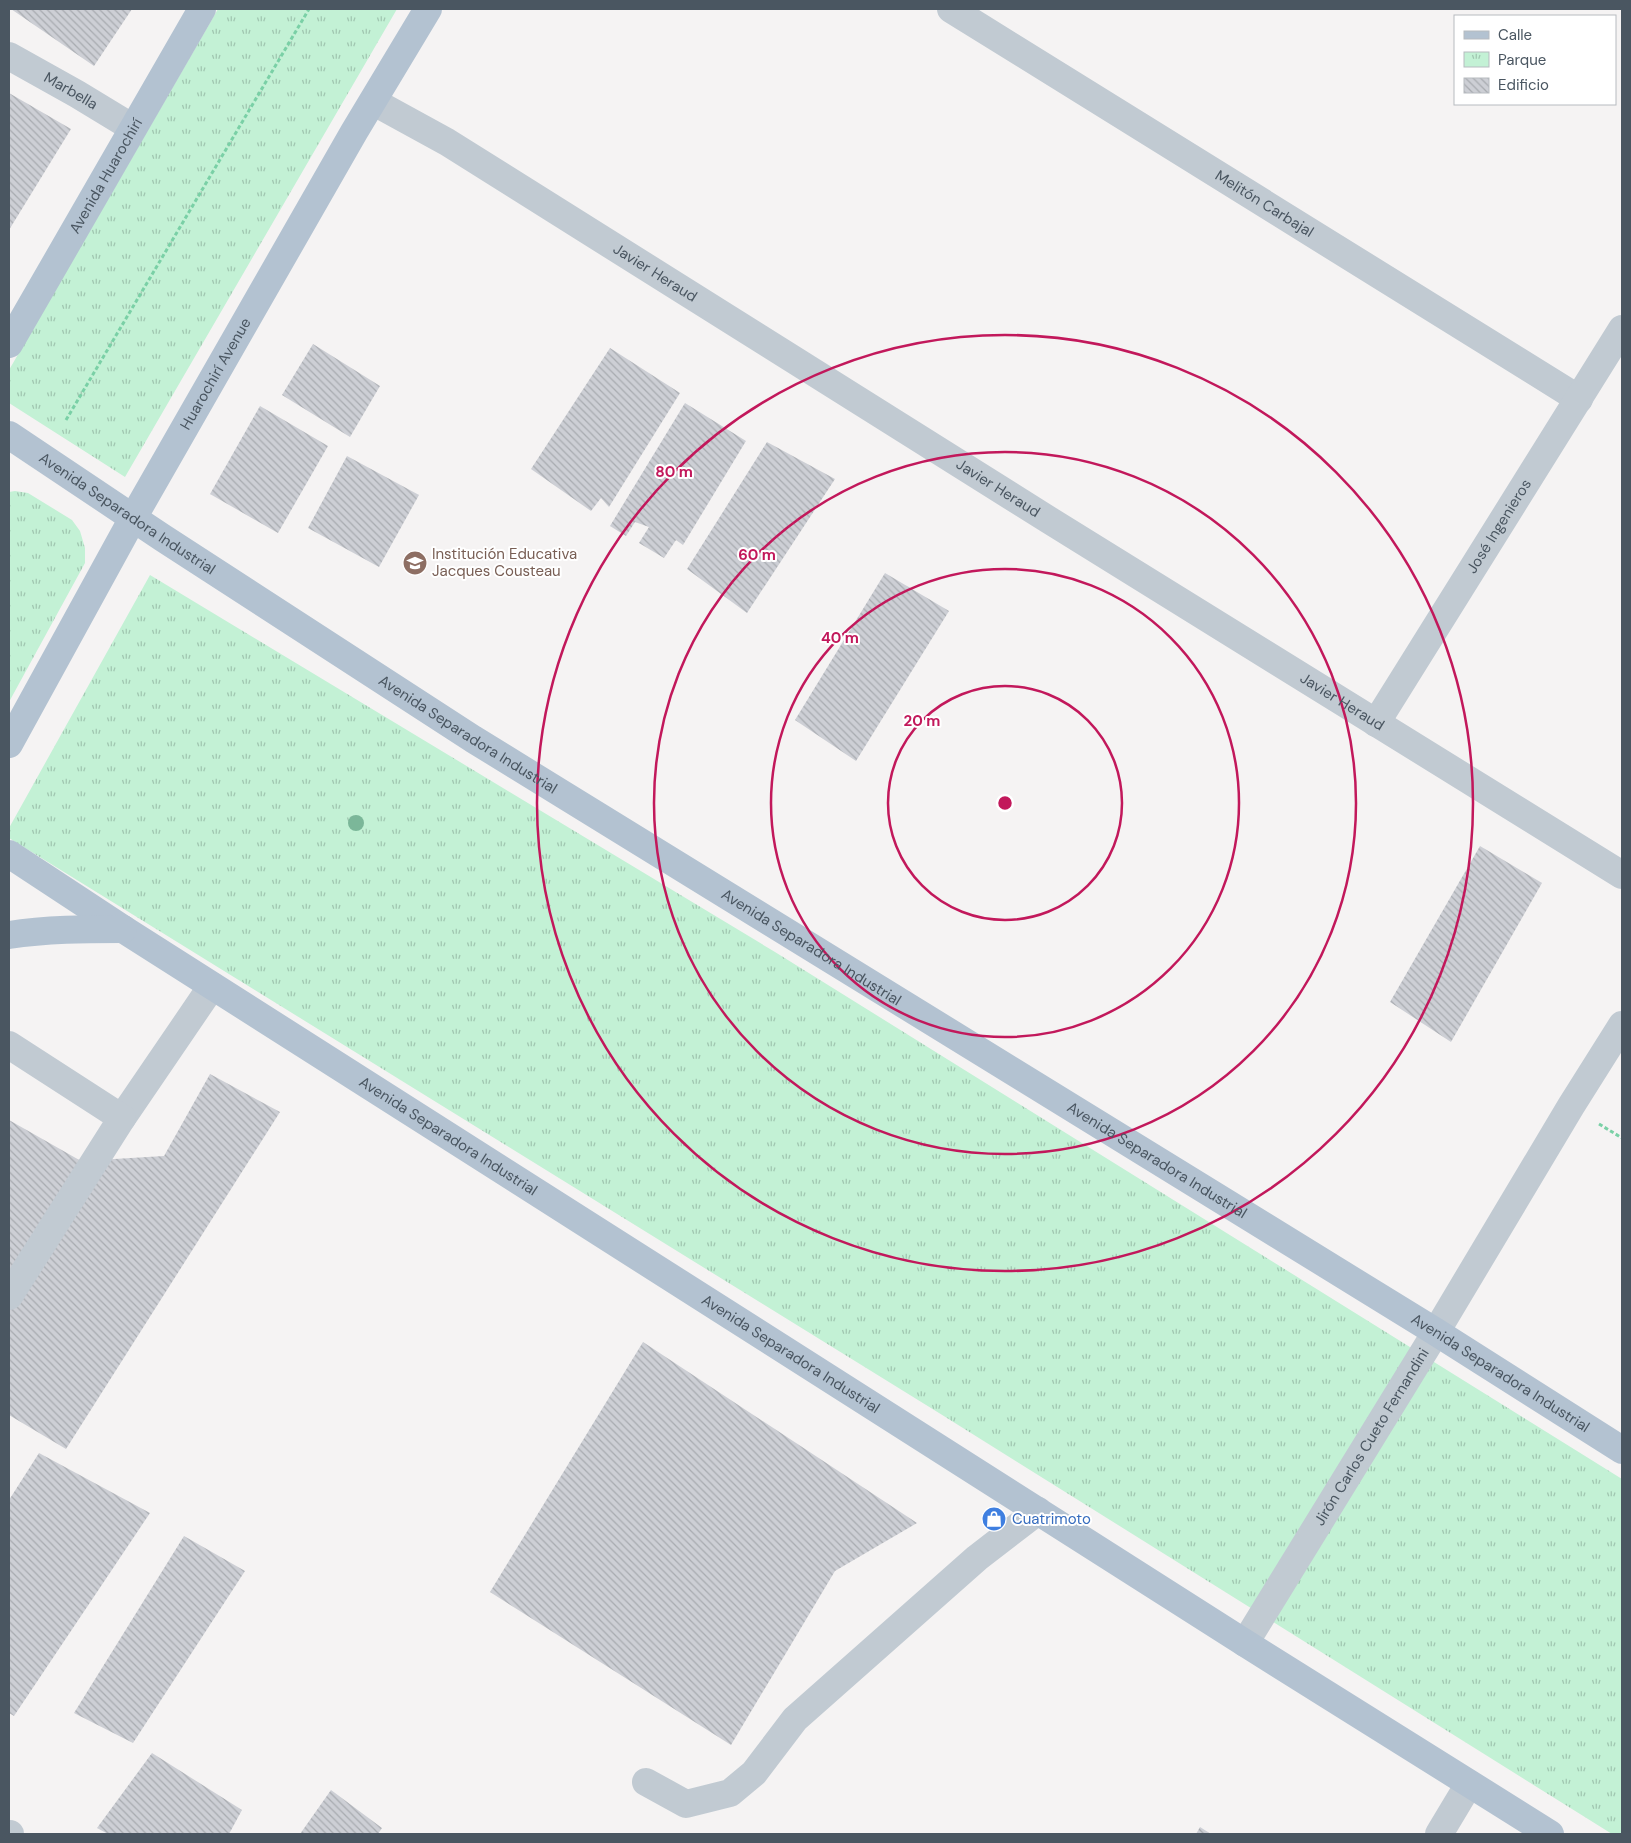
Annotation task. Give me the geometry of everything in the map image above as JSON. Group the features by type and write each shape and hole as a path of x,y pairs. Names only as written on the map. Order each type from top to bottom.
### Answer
{"main road":[{"name":"Avenida Huarochirí","path":"9,344 202,9"},
{"name":"Huarochirí Avenue","path":"9,744 133,518 344,149 374,102 428,9"},
{"name":"Avenida Separadora Industrial","path":"9,435 473,739 1436,1332 1622,1450"},
{"name":"Avenida Separadora Industrial","path":"9,854 212,986 1245,1643 1550,1834"},
{"path":"9,935 38,930 71,928 123,929"}],"street":[{"name":"Melitón Carbajal","path":"951,9 1579,399"},
{"name":"Marbella","path":"9,56 133,128"},
{"name":"Javier Heraud","path":"374,102 447,142 1041,515 1622,875"},
{"name":"José Ingenieros","path":"1376,723 1622,329"},
{"path":"9,1296 122,1118 212,986"},
{"name":"Jirón Carlos Cueto Fernandini","path":"1245,1643 1622,1025"},
{"path":"9,1045 122,1118"},
{"path":"646,1782 686,1804 730,1793 754,1773 796,1719 977,1558 1038,1511"},
{"path":"1439,1834 1469,1784"}],"path":[{"path":"66,420 309,9"}],"green space":[{"path":"218,9 397,9 125,477 9,403 9,370"},
{"path":"9,492 28,493 72,520 80,531 85,548 85,563 9,702"},
{"path":"150,575 775,952 1622,1479 1622,1834 1612,1834 939,1413 9,838 9,828"}],"building":[{"path":"11,9 132,9 94,66"},
{"path":"9,93 71,129 9,230"},
{"path":"313,344 380,386 350,437 282,395"},
{"path":"610,348 680,393 609,507 601,498 591,511 531,469"},
{"path":"685,403 746,441 683,545 676,540 664,558 639,543 649,527 635,522 626,536 610,526"},
{"path":"260,406 328,446 278,533 210,494"},
{"path":"767,442 835,479 747,613 687,569"},
{"path":"347,456 419,495 379,567 308,528"},
{"path":"885,573 949,611 856,761 795,720"},
{"path":"1480,846 1542,883 1451,1042 1390,1002"},
{"path":"210,1074 280,1112 66,1449 9,1415 9,1120 81,1161 164,1156"},
{"path":"643,1342 917,1523 835,1571 731,1745 490,1592"},
{"path":"39,1453 150,1513 14,1716 9,1713 9,1500"},
{"path":"184,1536 245,1571 133,1743 74,1713"},
{"path":"152,1753 242,1810 229,1834 108,1834 97,1828"},
{"path":"331,1790 382,1828 378,1834 300,1834"},
{"path":"1200,1827 1211,1834 1196,1834"}],"place":[{"name":"Institución Educativa Jacques Cousteau","path":"415,563"},
{"name":"Cuatrimoto","path":"994,1519"}]}
